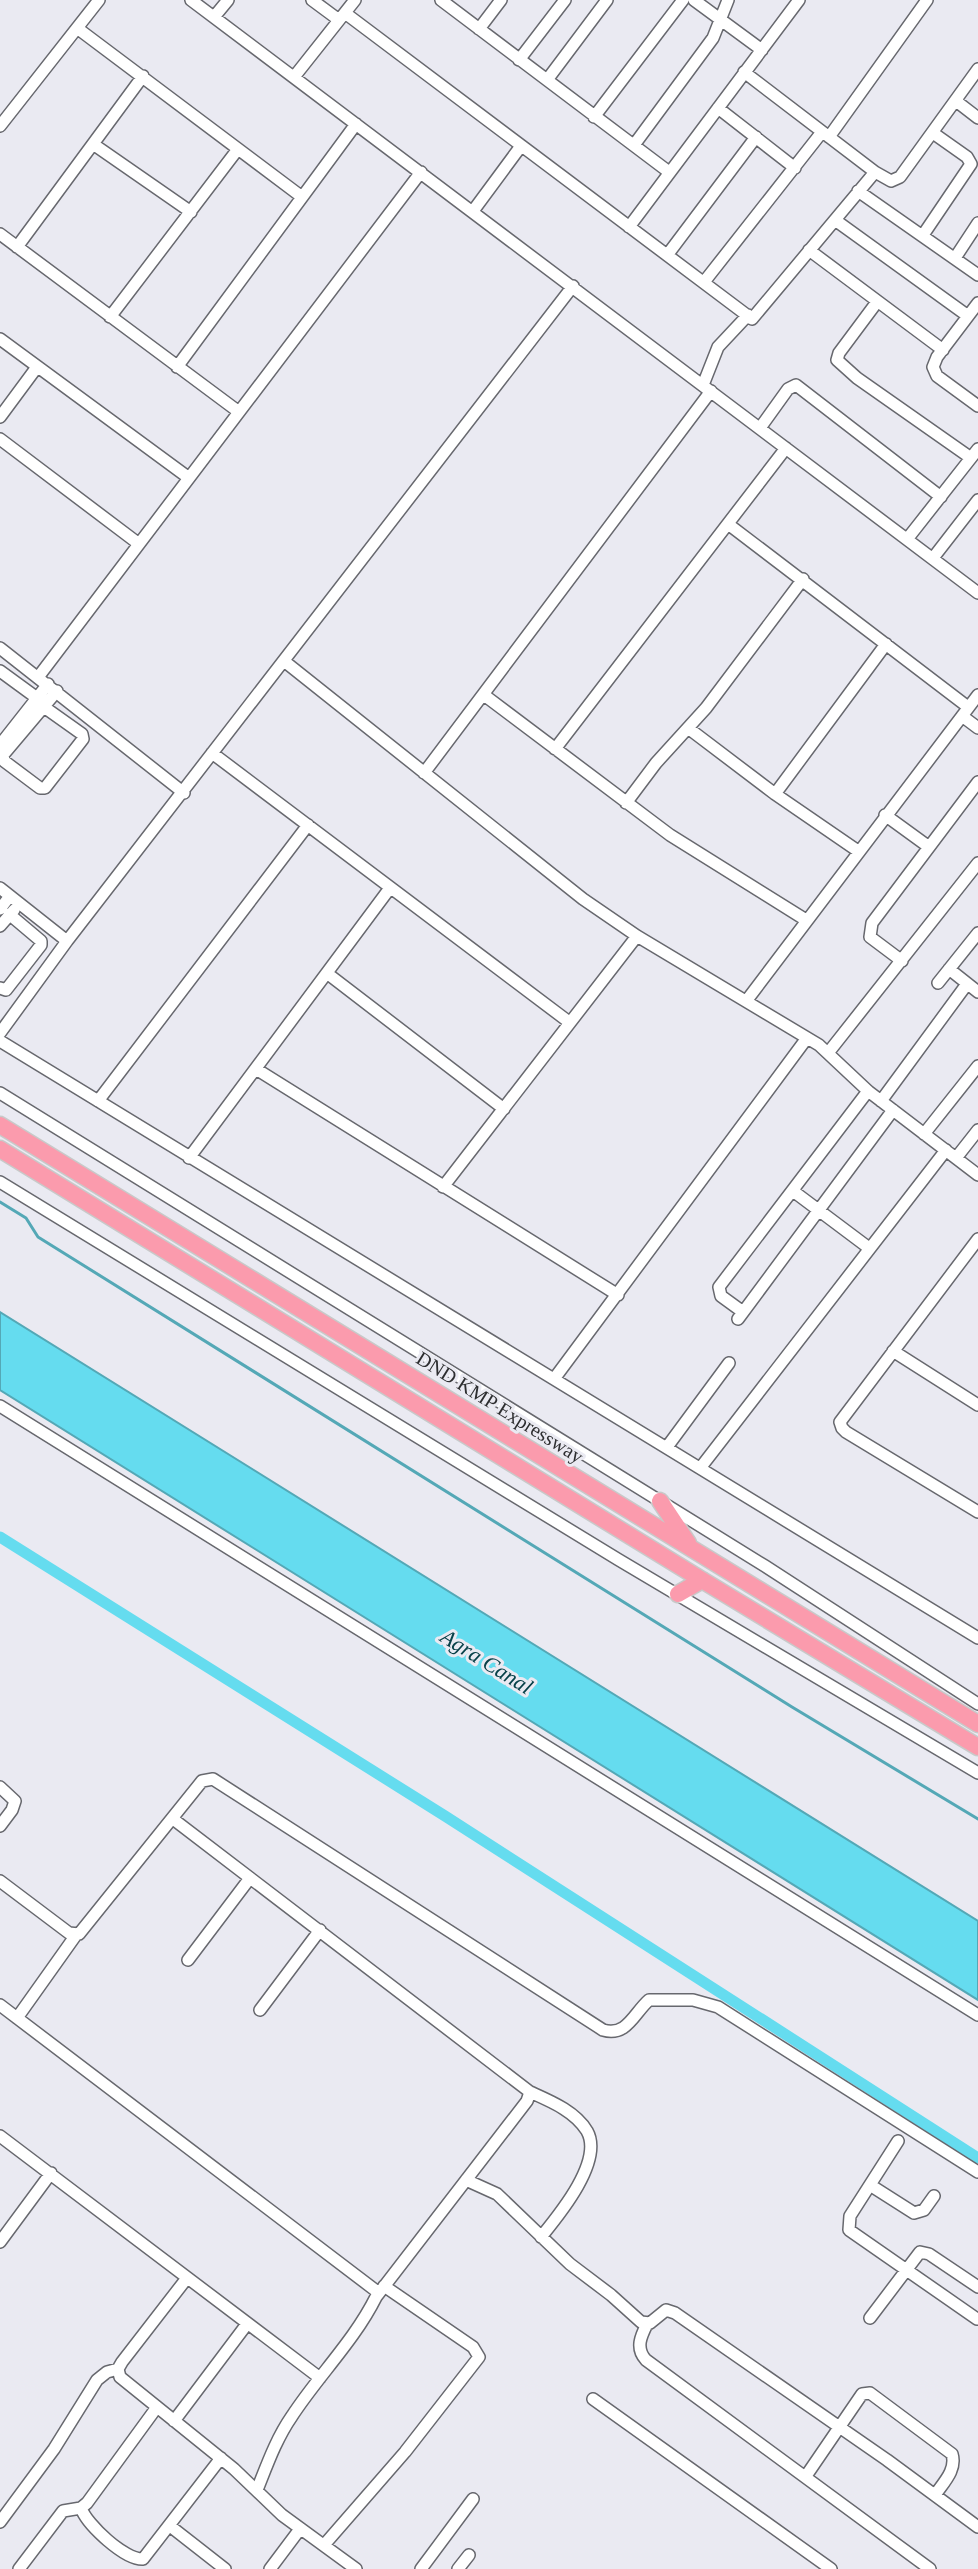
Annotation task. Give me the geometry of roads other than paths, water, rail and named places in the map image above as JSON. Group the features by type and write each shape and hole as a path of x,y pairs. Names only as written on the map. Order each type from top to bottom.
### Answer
{"highway":[{"name":"DND KMP Expressway","path":"0,1125 978,1724"},
{"name":"DND KMP Expressway","path":"0,1149 978,1747"},
{"path":"660,1501 692,1549"},
{"path":"678,1594 702,1580"}],"street":[{"path":"0,126 99,0"},
{"path":"191,0 978,592"},
{"path":"214,17 228,0"},
{"path":"312,0 342,16 752,319 875,172"},
{"path":"294,77 355,0"},
{"path":"441,0 669,172"},
{"path":"479,29 501,0"},
{"path":"519,60 565,0"},
{"path":"547,80 607,0"},
{"path":"594,117 683,0"},
{"path":"694,0 762,50"},
{"path":"634,145 713,38 728,0"},
{"path":"629,227 799,0"},
{"path":"704,282 825,134 927,0"},
{"path":"77,28 302,197"},
{"path":"744,72 891,181 900,177 978,69"},
{"path":"17,247 143,76"},
{"path":"956,101 978,118"},
{"path":"718,108 795,168"},
{"path":"177,367 356,124"},
{"path":"923,235 971,164 967,157 933,133"},
{"path":"668,254 756,137"},
{"path":"93,144 191,212"},
{"path":"473,211 521,146"},
{"path":"110,317 238,149"},
{"path":"0,671 40,703 82,734 83,739 45,788 40,788 4,761 3,755 40,703 48,684 139,544 421,172"},
{"path":"858,191 978,275"},
{"path":"835,220 968,316"},
{"path":"955,258 978,223"},
{"path":"0,234 239,412"},
{"path":"809,250 943,350"},
{"path":"0,1033 67,941 573,286"},
{"path":"877,302 837,360 867,385 974,454 908,538"},
{"path":"978,303 934,363 934,372 974,402 978,387"},
{"path":"424,773 707,388 718,347 748,315"},
{"path":"0,339 189,478"},
{"path":"0,417 37,367"},
{"path":"760,428 788,389 796,385 941,497"},
{"path":"0,439 139,544"},
{"path":"555,749 786,448"},
{"path":"933,558 978,500"},
{"path":"728,524 886,644 965,712 978,728"},
{"path":"626,803 803,579"},
{"path":"775,794 886,644"},
{"path":"0,648 184,793"},
{"path":"284,661 583,899 637,936 807,1038 828,1053 868,1091 978,1175"},
{"path":"484,695 691,849 806,920"},
{"path":"747,1000 978,695"},
{"path":"0,745 40,703"},
{"path":"688,728 775,794 858,851"},
{"path":"212,753 569,1022"},
{"path":"902,961 870,937 870,928 978,782"},
{"path":"885,815 929,847"},
{"path":"98,1101 308,825"},
{"path":"828,1053 978,863"},
{"path":"189,1158 390,888"},
{"path":"0,926 2,910 10,896 67,941"},
{"path":"0,988 6,990 41,945 41,941 2,910"},
{"path":"443,1187 637,936"},
{"path":"938,983 977,937"},
{"path":"949,969 978,992"},
{"path":"328,974 504,1109"},
{"path":"881,1101 967,984"},
{"path":"554,1379 807,1038"},
{"path":"0,1041 978,1638"},
{"path":"924,1134 978,1066"},
{"path":"256,1069 618,1295"},
{"path":"967,1080 978,1089"},
{"path":"868,1091 719,1287 721,1296 741,1315 893,1110"},
{"path":"0,1093 660,1501 978,1704"},
{"path":"956,1158 978,1130"},
{"path":"701,1467 946,1150"},
{"path":"0,1182 978,1773"},
{"path":"793,1191 869,1248"},
{"path":"976,1245 841,1419 842,1428 978,1512"},
{"path":"893,1351 978,1405"},
{"path":"667,1447 729,1363"},
{"path":"0,1406 978,2015"},
{"path":"17,2018 76,1935 88,1925 207,1778 216,1780 603,2030 614,2032 625,2027 649,2000 693,2000 718,2007 978,2172"},
{"path":"0,1787 15,1801 0,1826"},
{"path":"173,1819 530,2092 561,2106 586,2130 590,2146 576,2192 541,2237"},
{"path":"188,1960 250,1878"},
{"path":"0,1881 65,1931 76,1935"},
{"path":"260,2010 320,1930"},
{"path":"0,2005 382,2289 473,2347 479,2357 405,2452 324,2545"},
{"path":"257,2490 281,2433 362,2322 382,2289 527,2101 530,2092"},
{"path":"0,2136 320,2378"},
{"path":"898,2141 850,2216 849,2230 977,2319"},
{"path":"0,2242 51,2173"},
{"path":"466,2180 497,2194 570,2264 647,2324"},
{"path":"870,2185 914,2213 924,2210 934,2196"},
{"path":"870,2318 916,2254 925,2252 978,2287"},
{"path":"0,2522 54,2449 97,2380 107,2372 118,2369 187,2278"},
{"path":"930,2569 646,2360 639,2349 647,2324 663,2311 672,2311 978,2527"},
{"path":"174,2421 247,2324"},
{"path":"118,2369 123,2380 221,2458 300,2529 356,2569"},
{"path":"806,2476 862,2394 874,2395 952,2454 952,2470 935,2495"},
{"path":"593,2399 831,2569"},
{"path":"19,2569 63,2511 81,2508 157,2407"},
{"path":"81,2508 100,2534 136,2559 147,2557 221,2458"},
{"path":"421,2569 473,2499"},
{"path":"170,2526 225,2569"},
{"path":"270,2569 300,2529"},
{"path":"458,2569 469,2555"}],"water":[{"name":"Agra Canal","path":"0,1312 978,1921 978,2000 0,1390"}],"waterway":[{"path":"0,1202 26,1218 38,1237 792,1707 978,1819"},
{"path":"0,1537 445,1816 978,2158"}]}
